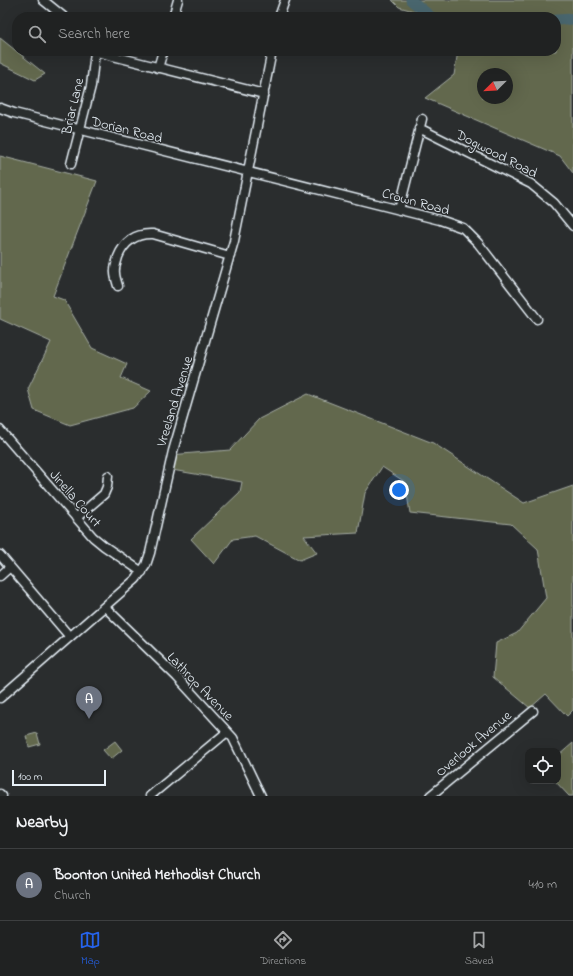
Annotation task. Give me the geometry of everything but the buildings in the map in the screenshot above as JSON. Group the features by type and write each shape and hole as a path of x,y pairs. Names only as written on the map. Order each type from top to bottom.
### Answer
{"street":[{"path":"43,0 58,12"},
{"path":"174,12 178,0"},
{"path":"281,12 286,0"},
{"name":"Briar Lane","path":"71,164 91,86 94,56"},
{"path":"110,56 264,94"},
{"path":"158,68 162,56"},
{"name":"Vreeland Avenue","path":"0,698 136,579 146,565 152,546 172,451 234,241 271,56"},
{"name":"Dorian Road","path":"0,108 14,114 248,173"},
{"path":"399,210 422,119"},
{"name":"Dogwood Road","path":"419,128 531,184 554,203 573,226"},
{"name":"Crown Road","path":"248,173 440,220 463,228 478,243 537,319"},
{"path":"118,286 114,272 119,255 128,241 140,235 153,234 230,256"},
{"name":"Jinella Court","path":"0,430 93,537 142,572"},
{"path":"76,518 104,494 107,487 108,476"},
{"path":"0,555 70,637"},
{"path":"0,576 10,567"},
{"name":"Lathrop Avenue","path":"104,607 177,677 233,738 261,796"},
{"name":"Overlook Avenue","path":"430,796 533,711"},
{"path":"150,796 227,732"}],"green space":[{"path":"392,0 573,0 573,173 560,156 425,98 454,75 457,56 561,56 561,12 417,12 399,7"},
{"path":"0,38 12,48 12,56 22,56 45,74 35,80 0,63"},
{"path":"0,156 97,181 53,296 64,300 92,348 127,364 121,378 151,391 133,408 70,425 34,410 28,389 51,342 0,319"},
{"path":"308,394 433,443 524,503 573,486 573,710 567,716 546,694 530,708 493,677 496,643 517,633 546,598 538,549 511,524 410,513 405,482 382,467 365,493 358,533 304,536 317,553 300,560 255,536 233,539 214,564 191,539 240,492 242,482 166,469 170,455 230,450 259,419"},
{"path":"37,733 40,744 29,747 26,736"},
{"path":"115,741 122,750 111,759 103,750"},
{"path":"573,743 573,796 569,796 558,784 561,784 561,753"}],"waterway":[{"path":"411,0 425,12"},
{"path":"561,20 573,19"}],"place":[{"name":"Boonton United Methodist Church","path":"89,719"}]}
